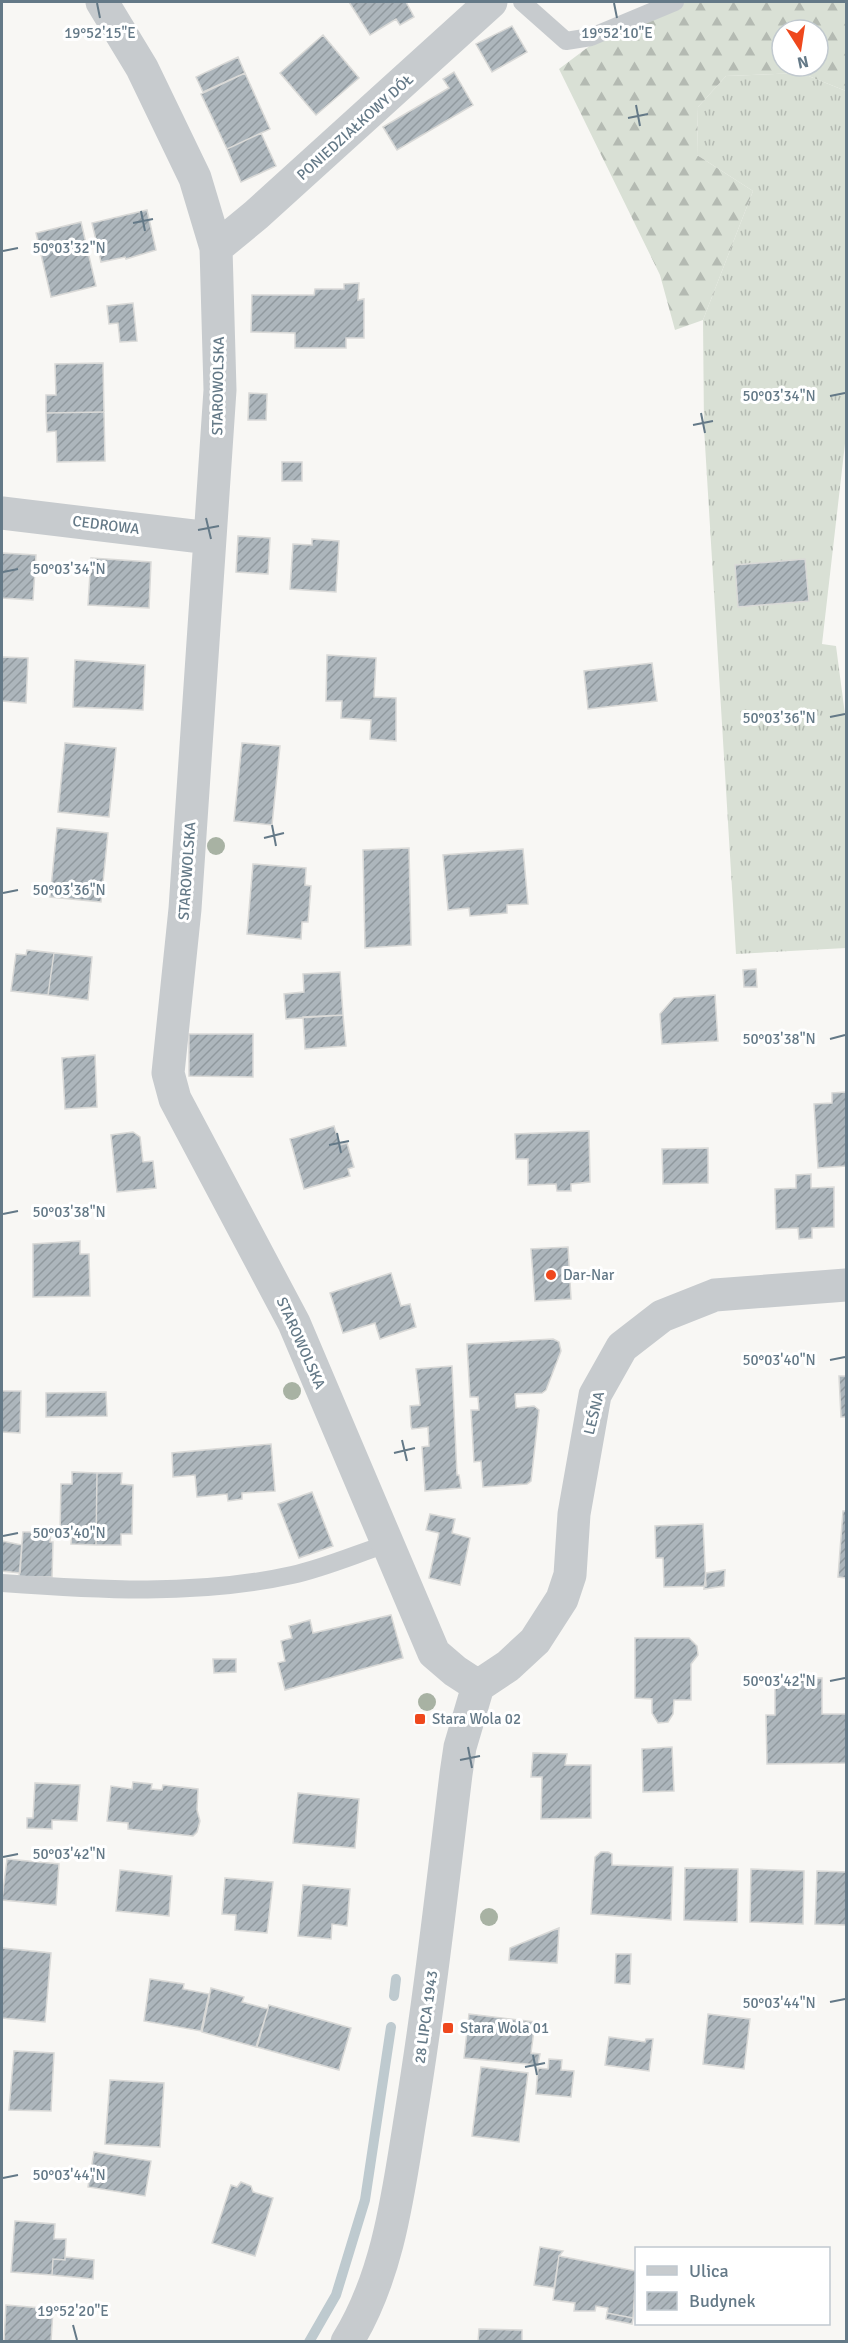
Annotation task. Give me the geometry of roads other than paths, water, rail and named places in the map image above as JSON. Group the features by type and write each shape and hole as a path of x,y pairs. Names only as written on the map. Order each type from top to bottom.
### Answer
{"street":[{"name":"STAROWOLSKA","path":"102,2 142,68 195,178 216,248 220,390 185,909 168,1073 175,1099 294,1323 434,1653 455,1671 478,1686"},
{"name":"PONIEDZIAŁKOWY DÓŁ","path":"216,248 265,208 491,2"},
{"name":"CEDROWA","path":"2,513 210,538"},
{"name":"LEŚNA","path":"478,1686 508,1666 535,1641 562,1599 570,1575 574,1514 595,1395 622,1347 662,1316 715,1295 846,1285"},
{"name":"28 LIPCA 1943","path":"347,2342 372,2296 396,2202 426,2022 460,1747 478,1686"}],"lane":[{"path":"522,2 566,41 591,37 675,2"},
{"path":"2,1582 77,1589 208,1587 292,1575 387,1544"}],"waterway":[{"path":"394,1996 396,1979"},
{"path":"309,2342 336,2295 365,2200 391,2027"}],"place":[{"name":"Dar-Nar","path":"551,1275"},
{"name":"Stara Wola 02","path":"420,1719"},
{"name":"Stara Wola 01","path":"448,2028"}]}
